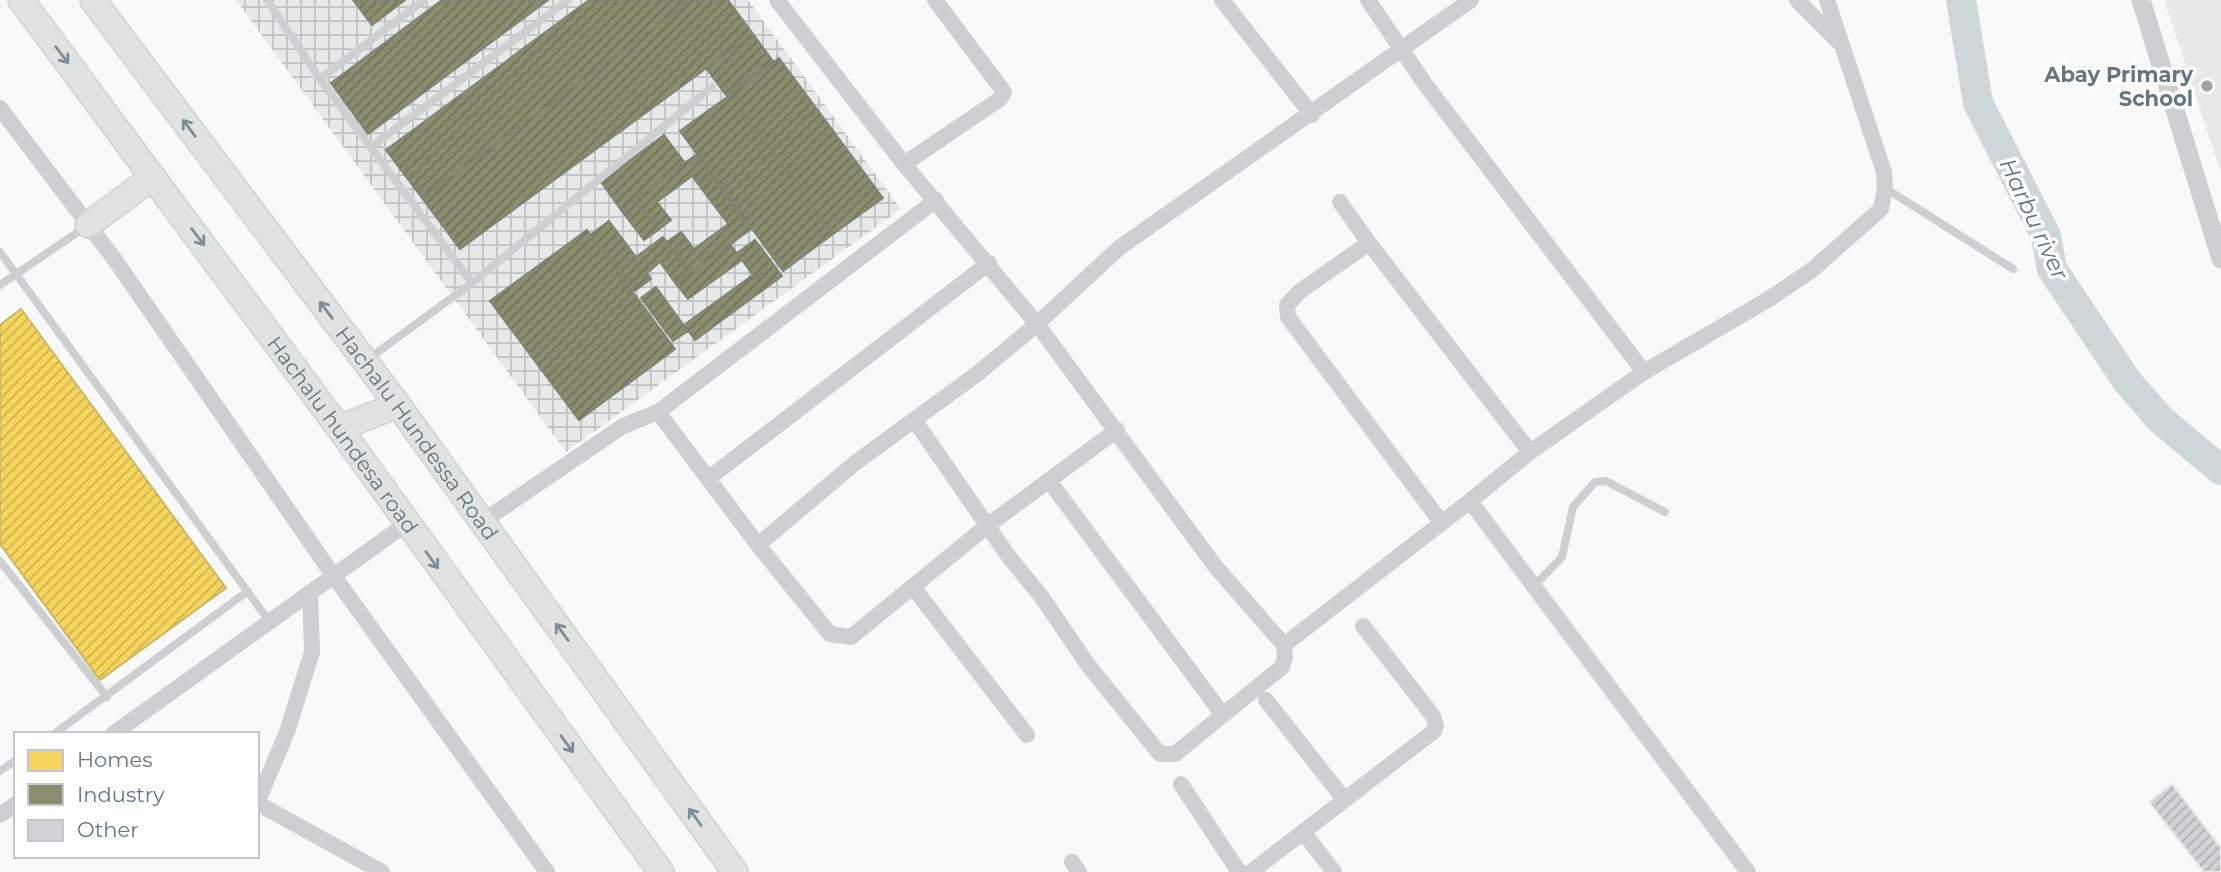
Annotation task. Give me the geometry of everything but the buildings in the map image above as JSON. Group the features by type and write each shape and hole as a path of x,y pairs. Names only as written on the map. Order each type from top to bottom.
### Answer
{"main road":[{"name":"Hachalu hundesa road","path":"21,0 339,428 661,872"},
{"name":"Hachalu Hundessa Road","path":"93,0 398,405 734,872"},
{"path":"88,225 153,177"},
{"path":"339,428 398,405"}],"street":[{"path":"904,164 1000,99 1004,92 935,0"},
{"path":"1222,0 1311,115"},
{"path":"1368,0 1401,50 1644,372"},
{"path":"758,545 855,463 915,421 1037,324 1119,248 1471,0"},
{"path":"1797,0 1844,47"},
{"path":"1284,645 1530,452 1644,372 1769,299 1812,270 1881,209 1885,188 1884,172 1827,0"},
{"path":"2141,0 2221,259"},
{"path":"782,2 904,164 1037,324 1214,566 1284,645 1282,667 1175,754 1160,754 1088,665 915,421"},
{"path":"0,108 88,225 547,872"},
{"path":"482,522 623,426 658,412 936,200"},
{"path":"1340,202 1530,452"},
{"path":"1369,243 1299,292 1287,305 1287,317 1441,522"},
{"path":"709,478 989,263"},
{"path":"658,412 758,545 830,634 839,638 850,637 988,526 1117,430"},
{"path":"1050,482 1223,715"},
{"path":"1470,501 1748,872"},
{"path":"123,732 270,621 407,524"},
{"path":"913,587 1027,735"},
{"path":"259,798 288,732 312,652 310,592"},
{"path":"1251,872 1426,739 1436,725 1363,626"},
{"path":"1266,700 1345,799"},
{"path":"1181,784 1240,872"},
{"path":"259,804 382,872"},
{"path":"1303,832 1334,872"}],"lane":[{"path":"267,0 320,79 472,283"},
{"path":"320,79 424,0"},
{"path":"371,147 568,0"},
{"path":"365,362 472,283 712,87"},
{"path":"1885,188 2013,269"},
{"path":"0,285 88,225"},
{"path":"0,252 270,621"},
{"path":"1534,586 1562,557 1573,507 1595,482 1606,481 1665,512"},
{"path":"0,561 107,697"},
{"path":"57,732 248,591"}],"shaded area":[{"path":"236,0 748,0 901,209 566,452"},
{"name":"Abay Primary School","path":"2164,0 2221,0 2221,173"}],"waterway":[{"name":"Harbu river","path":"1961,0 1978,103 2046,236 2052,269 2127,381 2161,420 2221,470"}],"place":[{"name":"Abay Primary School","path":"2207,86"}]}
